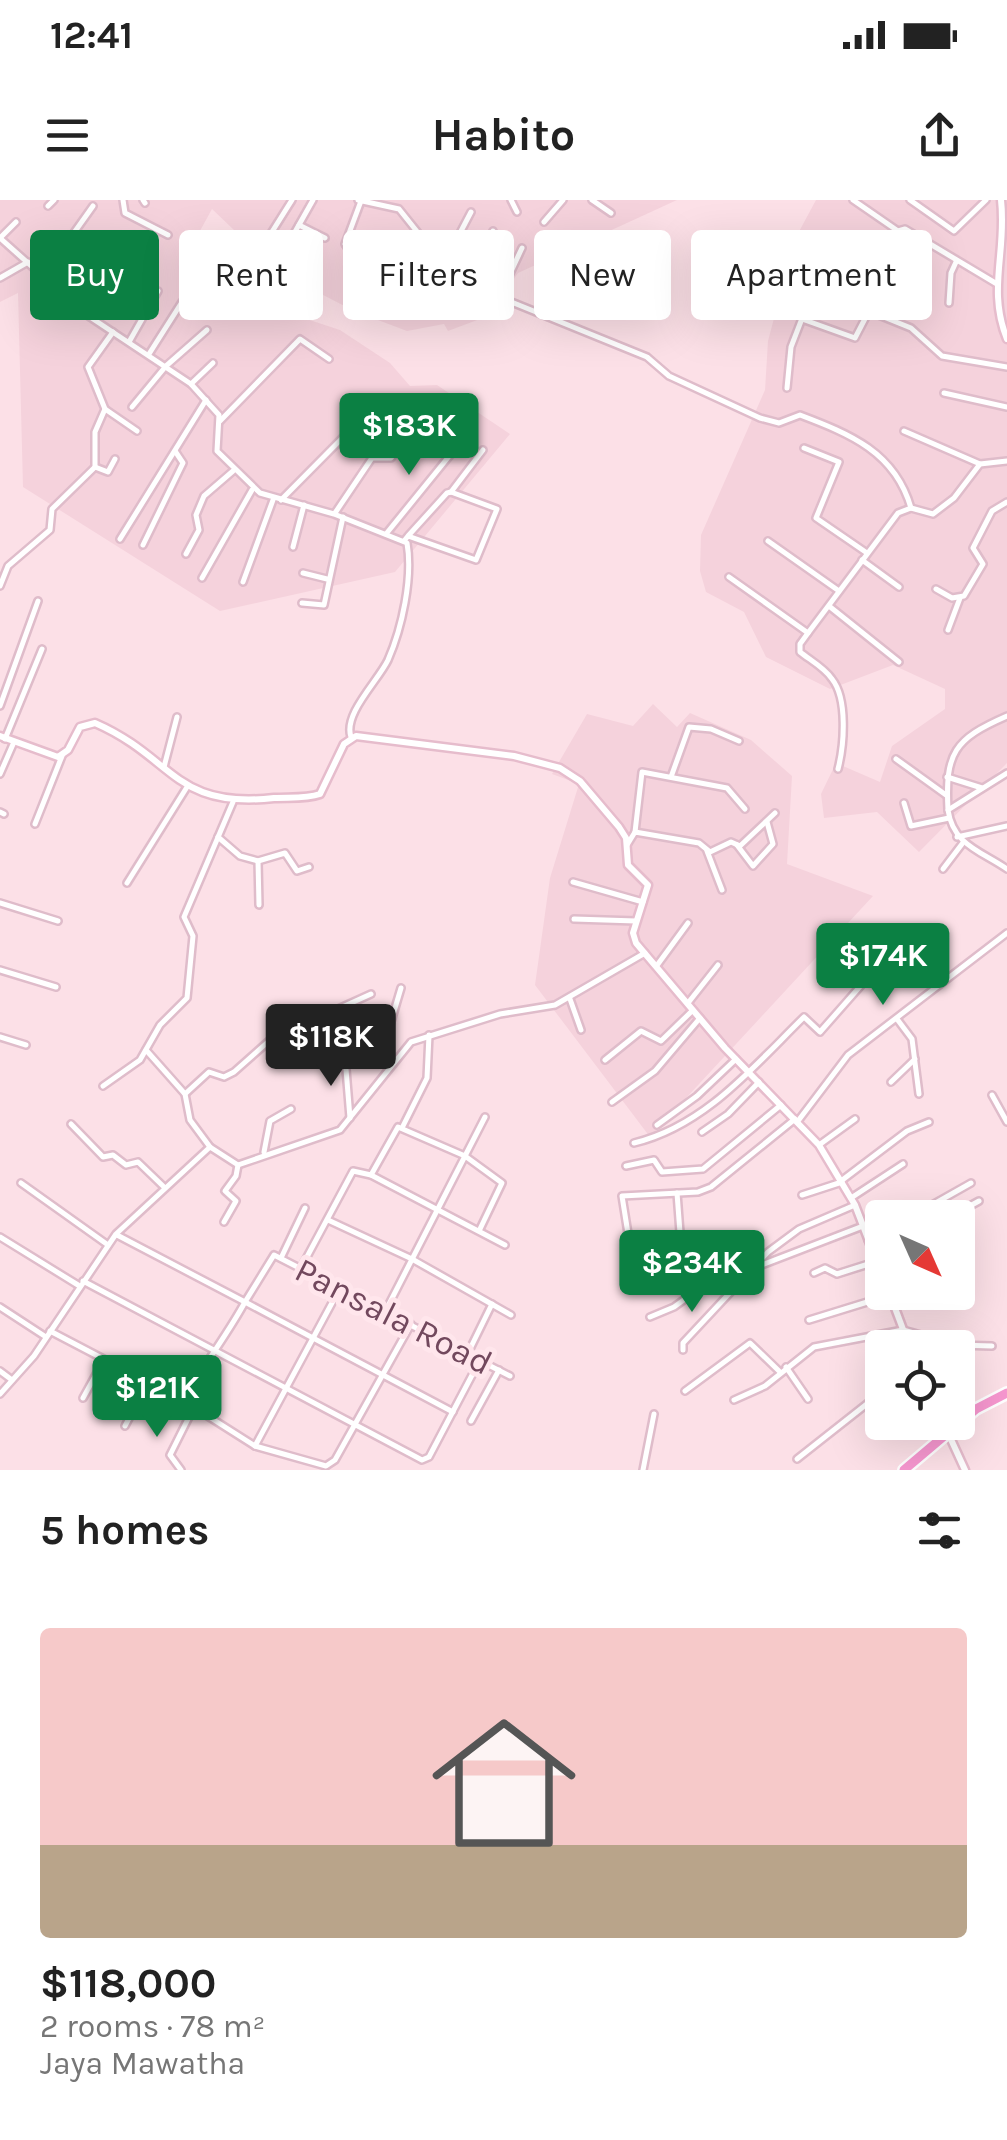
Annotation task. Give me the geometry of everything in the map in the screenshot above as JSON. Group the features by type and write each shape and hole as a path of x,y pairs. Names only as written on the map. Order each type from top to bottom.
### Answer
{"highway":[{"path":"975,1408 1007,1391"},
{"path":"975,1410 1007,1391"},
{"path":"900,1470 932,1440"}],"street":[{"path":"48,206 54,200"},
{"path":"122,200 125,213 168,235"},
{"path":"273,230 292,200"},
{"path":"296,230 313,200"},
{"path":"350,230 360,200 399,209 416,230"},
{"path":"511,200 517,212"},
{"path":"544,222 563,200"},
{"path":"592,200 610,213"},
{"path":"854,200 897,230"},
{"path":"910,200 954,231 986,200"},
{"path":"1001,200 1003,274 996,284 1007,339"},
{"path":"76,230 93,206"},
{"path":"462,230 472,212"},
{"path":"0,278 28,262 0,238 16,222"},
{"path":"299,225 325,238"},
{"path":"932,245 996,284"},
{"path":"514,266 522,248"},
{"path":"949,303 956,262"},
{"path":"514,303 647,357 669,376 760,418 779,423 800,415 868,444 885,460 910,508 933,514 980,464"},
{"path":"149,355 179,307"},
{"path":"95,320 191,384 220,420"},
{"path":"130,342 142,320"},
{"path":"786,388 791,347 802,320"},
{"path":"805,320 855,338 864,320"},
{"path":"891,320 911,328 942,356 1007,367"},
{"path":"132,407 166,366 207,330"},
{"path":"113,332 88,366 106,409 137,430"},
{"path":"329,358 300,339 220,420 214,443 234,470 253,488 277,499 478,559 497,509 450,492"},
{"path":"191,384 213,363"},
{"path":"944,393 1007,407"},
{"path":"120,539 206,400"},
{"path":"243,582 277,499 375,405"},
{"path":"374,455 391,458 428,407"},
{"path":"0,586 8,566 50,530 52,509 95,467 95,432 106,409"},
{"path":"334,514 402,411"},
{"path":"904,431 980,464 1007,461"},
{"path":"386,534 458,444"},
{"path":"804,448 839,462 816,518 868,553"},
{"path":"406,538 483,450"},
{"path":"142,546 183,463 175,451"},
{"path":"95,467 108,472 115,459"},
{"path":"186,554 199,530 196,514 204,496 234,470"},
{"path":"202,578 253,488"},
{"path":"948,630 960,598 983,564 973,548 992,511 1007,502"},
{"path":"292,547 304,505"},
{"path":"838,769 843,741 838,690 830,676 800,652 800,644 892,520 910,508"},
{"path":"302,603 324,605 343,517"},
{"path":"35,824 62,756 80,727 90,722 126,738 188,787 233,802 320,794 351,736 350,723 387,662 395,640 406,580 406,538"},
{"path":"768,541 840,592"},
{"path":"862,560 899,587"},
{"path":"303,574 327,579"},
{"path":"729,576 808,633"},
{"path":"936,589 960,598"},
{"path":"0,706 38,601"},
{"path":"829,606 898,662"},
{"path":"0,774 6,739 42,649"},
{"path":"1007,716 955,747 947,777 948,814 957,836 1007,869"},
{"path":"164,768 177,717"},
{"path":"671,776 689,727 740,741"},
{"path":"351,736 550,764 588,789 624,834 628,865 648,885 634,938 736,1059 818,1145 842,1181 865,1232"},
{"path":"6,739 62,756"},
{"path":"896,759 947,796"},
{"path":"904,803 910,826 948,814 1007,773"},
{"path":"627,845 635,832 640,774 671,776 726,788 744,809"},
{"path":"947,777 982,788"},
{"path":"126,883 188,787"},
{"path":"102,1086 127,1073 160,1025 187,998 193,936 184,917 233,802"},
{"path":"737,845 775,813"},
{"path":"707,851 731,842 753,866 773,844 774,833 766,822"},
{"path":"957,836 1007,826"},
{"path":"635,832 699,842 707,851 722,890"},
{"path":"218,836 240,856 258,861 285,853 297,870 309,867"},
{"path":"944,870 963,843"},
{"path":"258,861 258,905"},
{"path":"573,882 644,902"},
{"path":"0,903 58,921"},
{"path":"574,919 637,921"},
{"path":"658,964 688,923"},
{"path":"634,1271 621,1197 711,1187 796,1120 841,1062 1007,933"},
{"path":"238,1165 264,1152 327,1138 350,1118 408,1044 428,1035 570,999 646,953"},
{"path":"605,1060 641,1032 660,1040 718,966"},
{"path":"0,970 56,987"},
{"path":"634,1143 661,1137 699,1116 804,1017 820,1032 864,982"},
{"path":"389,1066 375,1046 390,1025 401,988"},
{"path":"185,1094 209,1072 224,1078 234,1072 287,1024 305,1016 318,1018 371,994"},
{"path":"570,999 582,1030"},
{"path":"612,1102 655,1071 700,1018"},
{"path":"897,1019 911,1035 919,1094"},
{"path":"371,1174 395,1131 403,1126 427,1078 428,1035"},
{"path":"0,1037 26,1046"},
{"path":"146,1050 185,1094 190,1120 210,1146 238,1165"},
{"path":"345,1057 350,1118"},
{"path":"657,1124 697,1096 736,1059"},
{"path":"891,1082 914,1059"},
{"path":"702,1132 728,1114 759,1082"},
{"path":"992,1094 1007,1122"},
{"path":"626,1166 654,1160 662,1172 703,1169 782,1105"},
{"path":"264,1152 270,1121 291,1109"},
{"path":"386,1311 485,1117"},
{"path":"818,1145 855,1119"},
{"path":"802,1195 842,1181 908,1131 929,1122"},
{"path":"71,1124 104,1157 113,1155 126,1165 138,1162 164,1187"},
{"path":"403,1126 464,1156 502,1183 480,1229"},
{"path":"0,1394 48,1334 116,1234 210,1146"},
{"path":"683,1350 683,1343 752,1269 799,1229 853,1202 904,1164"},
{"path":"224,1222 236,1201 225,1191 236,1176 238,1165"},
{"path":"301,1268 352,1170 371,1174 505,1245"},
{"path":"21,1183 108,1244"},
{"path":"941,1200 971,1183"},
{"path":"677,1193 681,1246"},
{"path":"282,1258 304,1208"},
{"path":"327,1220 412,1259 512,1315"},
{"path":"752,1269 863,1226"},
{"path":"116,1234 453,1412"},
{"path":"0,1237 213,1354 426,1460 480,1360"},
{"name":"Pansala Road","path":"245,1302 270,1256 282,1258 510,1376"},
{"path":"814,1273 825,1268 837,1274 865,1262"},
{"path":"650,1317 674,1307 718,1275 736,1290"},
{"path":"255,1446 340,1288"},
{"path":"184,1401 245,1302"},
{"path":"809,1320 865,1302"},
{"path":"468,1353 492,1304"},
{"path":"0,1306 184,1401 255,1446 320,1466 331,1465 411,1324"},
{"path":"896,1310 903,1330"},
{"path":"734,1400 764,1386 814,1347 865,1337"},
{"path":"685,1390 750,1343 783,1369 808,1399"},
{"path":"975,1345 992,1346"},
{"path":"84,1398 104,1360"},
{"path":"471,1421 499,1370"},
{"path":"0,1372 12,1380"},
{"path":"125,1426 147,1384"},
{"path":"797,1458 865,1405"},
{"path":"181,1470 170,1455 194,1408"},
{"path":"642,1470 654,1414"},
{"path":"953,1440 965,1470"}],"shaded area":[{"path":"0,200 677,200 612,230 534,230 534,266 514,279 514,230 343,230 343,305 323,295 323,230 234,230 212,209 200,230 179,230 179,320 309,320 340,330 390,363 410,386 437,385 510,434 395,572 220,611 23,487 18,293 0,302"},
{"path":"816,200 1007,200 1007,763 919,852 877,812 824,818 821,794 836,763 880,782 892,746 945,709 945,689 893,665 830,689 766,657 744,612 706,592 700,571 701,535 765,390 774,320 932,320 932,230 800,230"},
{"path":"378,320 477,320 448,331 444,324 407,331"},
{"path":"653,704 677,727 690,713 751,740 792,776 787,864 873,896 650,1137 535,985 550,878 579,784 552,774 587,714 633,726"}]}
